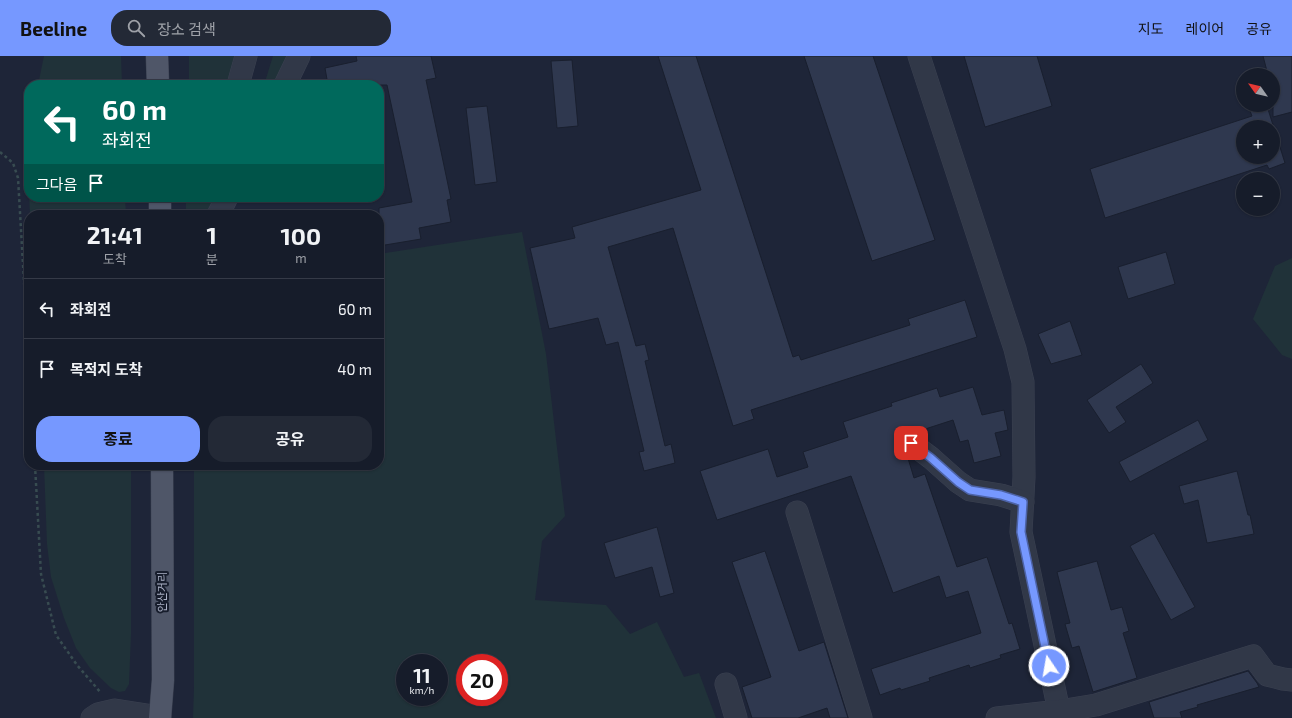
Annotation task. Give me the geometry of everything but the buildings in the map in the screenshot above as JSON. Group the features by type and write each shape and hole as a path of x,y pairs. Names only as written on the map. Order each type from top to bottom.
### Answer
{"main road":[{"path":"157,56 158,80"},
{"name":"안산거리","path":"160,717 163,680 162,470"}],"lane":[{"path":"239,80 246,56"},
{"path":"287,80 299,56"},
{"path":"919,56 1015,349 1023,382 1024,477 1021,532 1059,711"},
{"path":"911,443 931,458 958,482 970,490 1001,495 1023,502"},
{"path":"797,512 861,718"},
{"path":"997,718 1096,705 1253,656 1268,675 1292,680"},
{"path":"726,684 736,718"},
{"path":"92,718 98,714 115,710 160,717"}],"path":[{"path":"0,152 12,163 18,178 24,282"},
{"path":"34,470 41,574 56,635 77,665 115,710"}],"shaded area":[{"path":"44,56 121,56 122,80 39,80"},
{"path":"189,56 234,56 232,80 189,80"},
{"path":"273,56 287,56 278,80 266,80"},
{"path":"29,202 125,202 126,210 30,210"},
{"path":"186,202 214,202 211,210 186,210"},
{"path":"522,232 546,354 565,516 542,541 535,600 606,605 630,634 657,622 684,677 699,673 716,718 193,718 194,470 384,470 384,253"},
{"path":"1292,258 1292,359 1282,355 1253,319 1275,266"},
{"path":"44,470 131,470 131,634 129,684 125,691 119,692 111,688 90,668 76,648 64,618 51,577 47,544"}],"route":[{"path":"911,443 931,458 958,482 970,490 1001,495 1023,502 1021,532 1049,666"}]}
